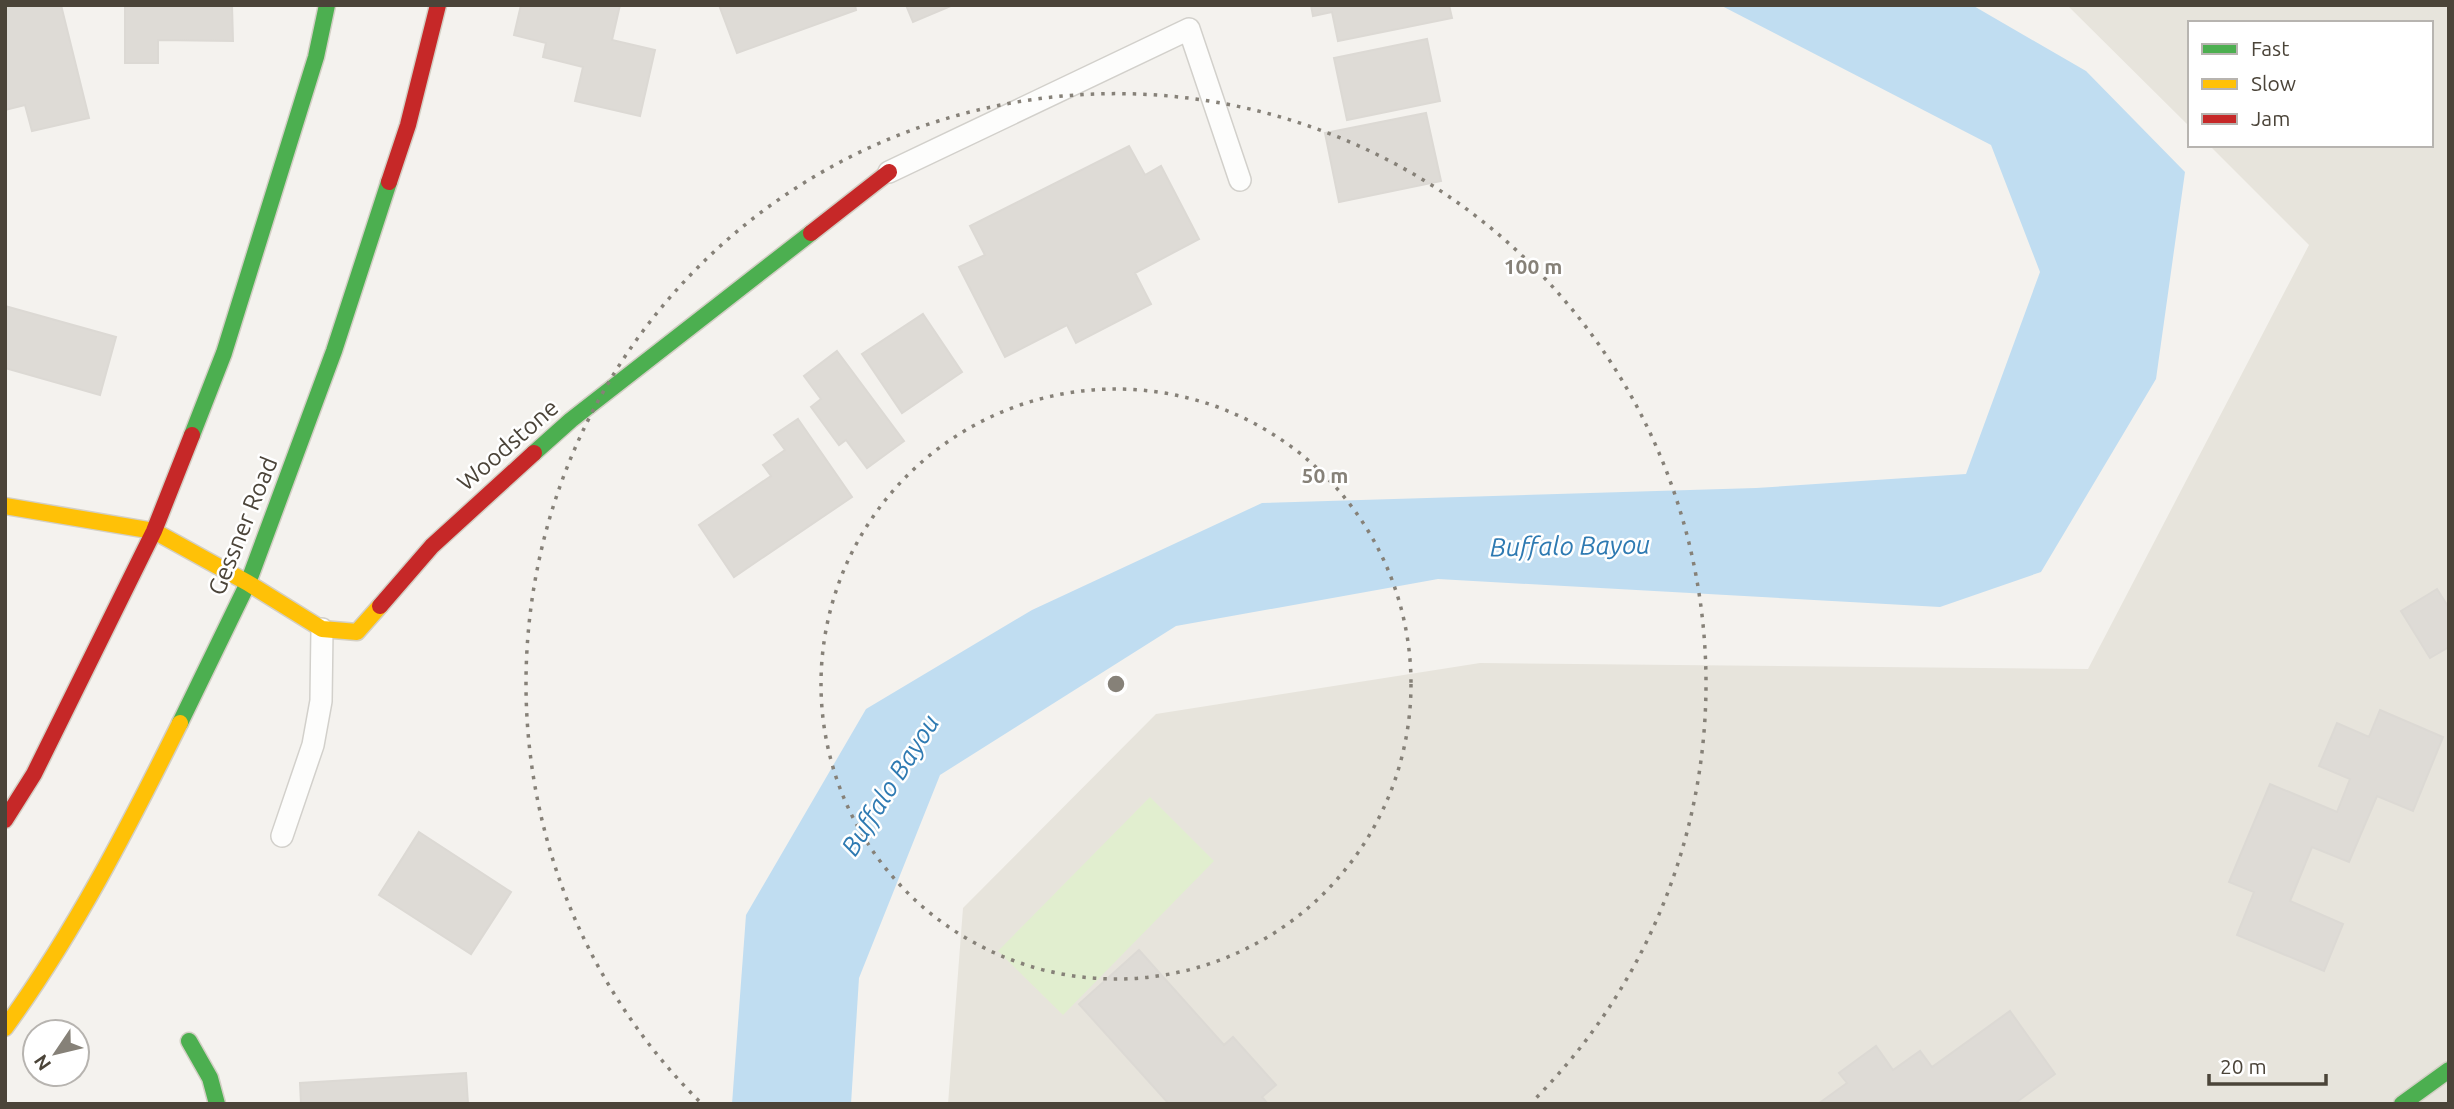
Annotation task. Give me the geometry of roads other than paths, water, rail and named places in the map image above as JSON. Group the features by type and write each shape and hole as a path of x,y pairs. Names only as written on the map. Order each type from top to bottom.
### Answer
{"main road":[{"path":"5,820 34,774 154,531 224,353 316,57 327,5"},
{"name":"Gessner Road","path":"5,1028 36,985 128,829 248,583 334,351 408,125 438,5"},
{"name":"Woodstone","path":"5,506 154,531 248,583 322,629 357,632 432,545 571,419 889,172"},
{"path":"189,1041 210,1078 217,1104"},
{"path":"2402,1104 2449,1070"}],"lane":[{"path":"889,172 1189,29 1240,180"},
{"path":"282,836 313,745 321,701 322,629"}],"water":[{"name":"Buffalo Bayou","path":"1720,5 1972,5 2086,71 2185,172 2156,379 2041,572 1940,607 1438,579 1176,626 940,775 859,978 851,1104 732,1104 746,915 866,709 1032,610 1262,503 1756,488 1966,474 2040,272 1991,145"}]}
